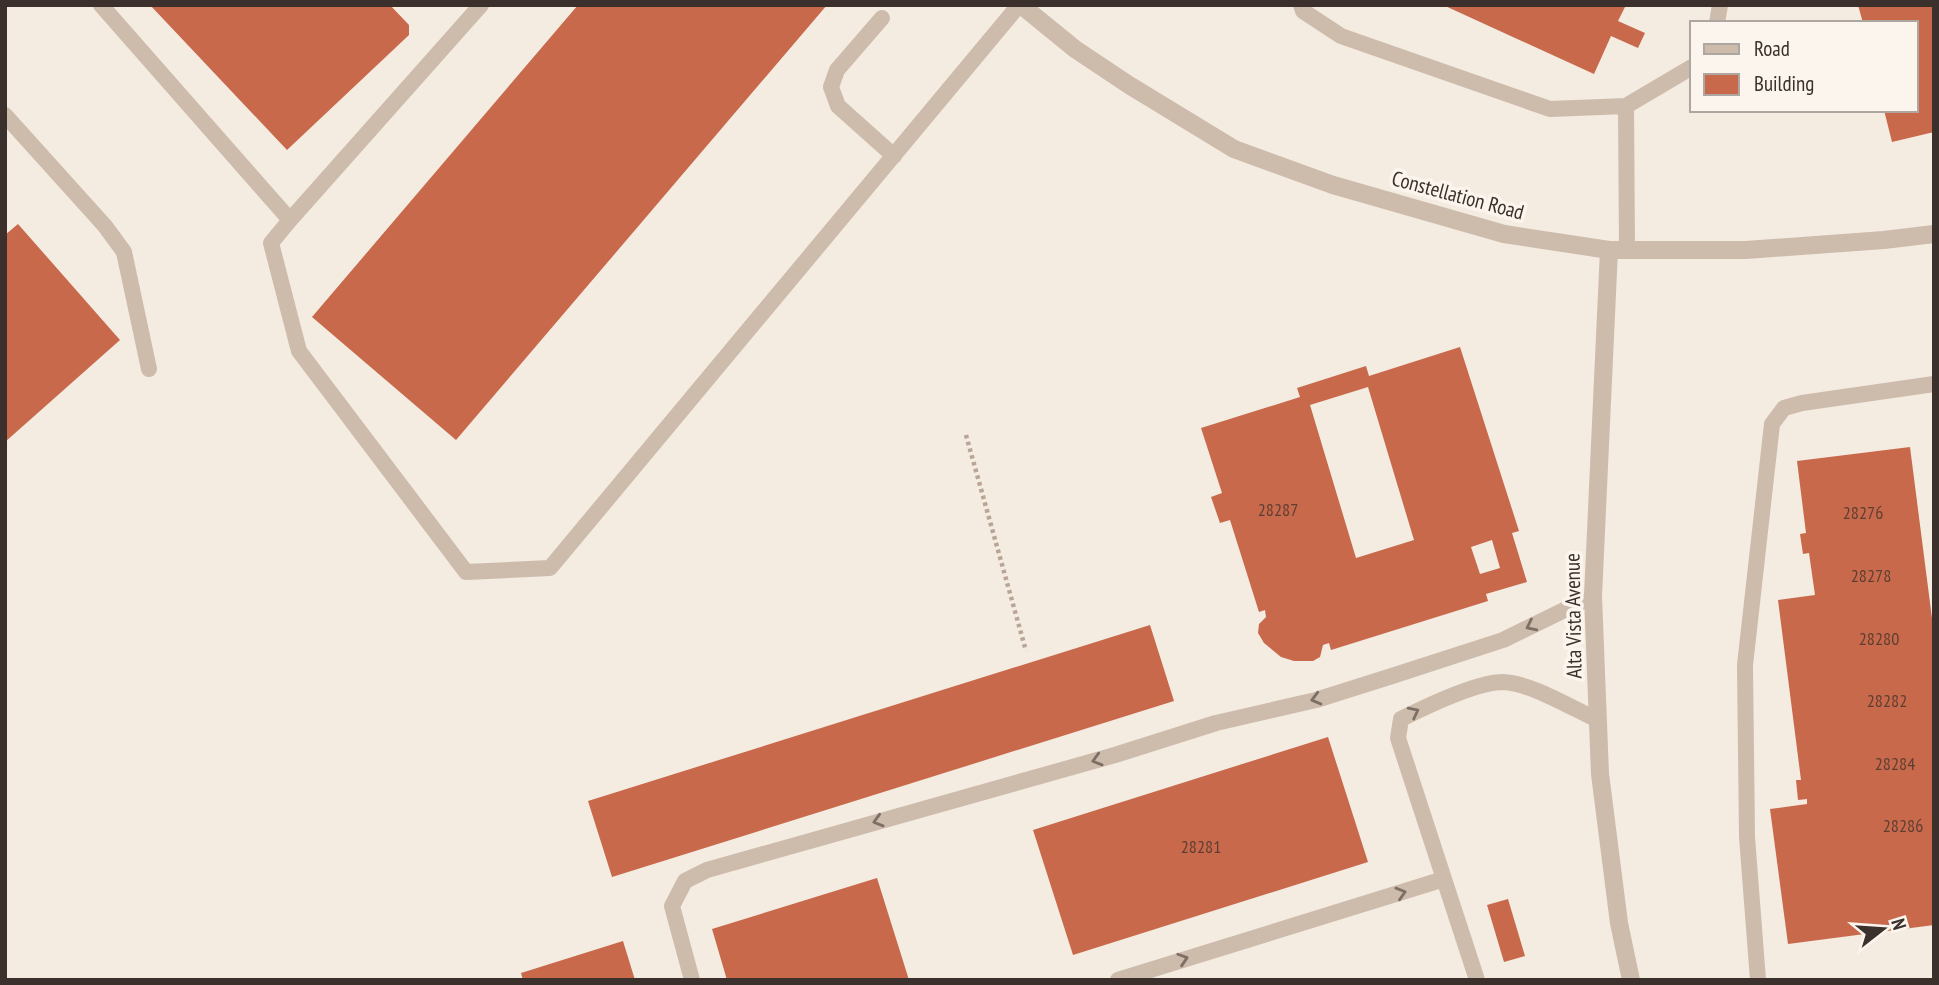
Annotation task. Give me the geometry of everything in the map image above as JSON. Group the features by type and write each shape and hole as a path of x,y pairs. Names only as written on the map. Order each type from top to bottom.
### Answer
{"street":[{"name":"Constellation Road","path":"1020,5 1075,49 1234,149 1333,185 1504,234 1618,250 1746,250 1934,234"},
{"name":"Alta Vista Avenue","path":"1618,250 1592,596 1600,774 1617,910 1631,980"}],"lane":[{"path":"101,5 290,220"},
{"path":"481,5 271,243 299,351 466,572 550,568 1020,5"},
{"path":"1301,5 1303,11 1341,36 1550,108 1626,106 1690,69"},
{"path":"882,18 837,71 831,87 838,106 894,156"},
{"path":"1618,250 1626,106"},
{"path":"5,115 105,226 124,252 149,369"},
{"path":"1758,980 1746,837 1745,665 1772,424 1784,408 1802,403 1934,384"},
{"path":"692,980 672,906 685,881 707,870 1115,755 1216,723 1316,700 1503,640 1592,596"},
{"path":"1477,980 1398,738 1401,719 1428,705 1501,682 1519,685 1598,720"},
{"path":"1118,980 1444,879"}],"path":[{"path":"966,435 1026,651"}],"building":[{"path":"150,5 390,5 409,25 409,35 287,150"},
{"path":"578,5 827,5 456,440 312,317"},
{"path":"1443,5 1626,5 1618,21 1645,33 1638,48 1611,36 1594,74"},
{"path":"1858,5 1934,5 1934,132 1892,142 1884,112 1918,112 1918,21 1862,21"},
{"path":"18,224 120,340 5,442 5,235"},
{"path":"1460,347 1519,531 1512,533 1527,582 1486,594 1488,601 1331,650 1329,643 1323,645 1320,657 1313,661 1294,661 1281,657 1264,643 1258,633 1259,624 1266,617 1265,610 1259,612 1230,520 1220,523 1211,497 1222,493 1201,428 1300,397 1297,388 1366,366 1369,376","holes":["1368,387 1414,540 1356,558 1310,405","1492,540 1500,568 1480,574 1471,547"]},
{"path":"1910,447 1934,634 1934,925 1788,944 1770,809 1807,804 1807,799 1798,800 1796,780 1801,780 1778,600 1815,595 1809,553 1803,554 1800,534 1806,533 1797,461"},
{"path":"1150,625 1174,701 612,877 588,801"},
{"path":"1328,737 1368,862 1073,955 1033,830"},
{"path":"877,878 909,980 727,980 712,929"},
{"path":"1508,899 1525,956 1504,962 1487,905"},
{"path":"623,941 635,980 523,980 521,973"}]}
